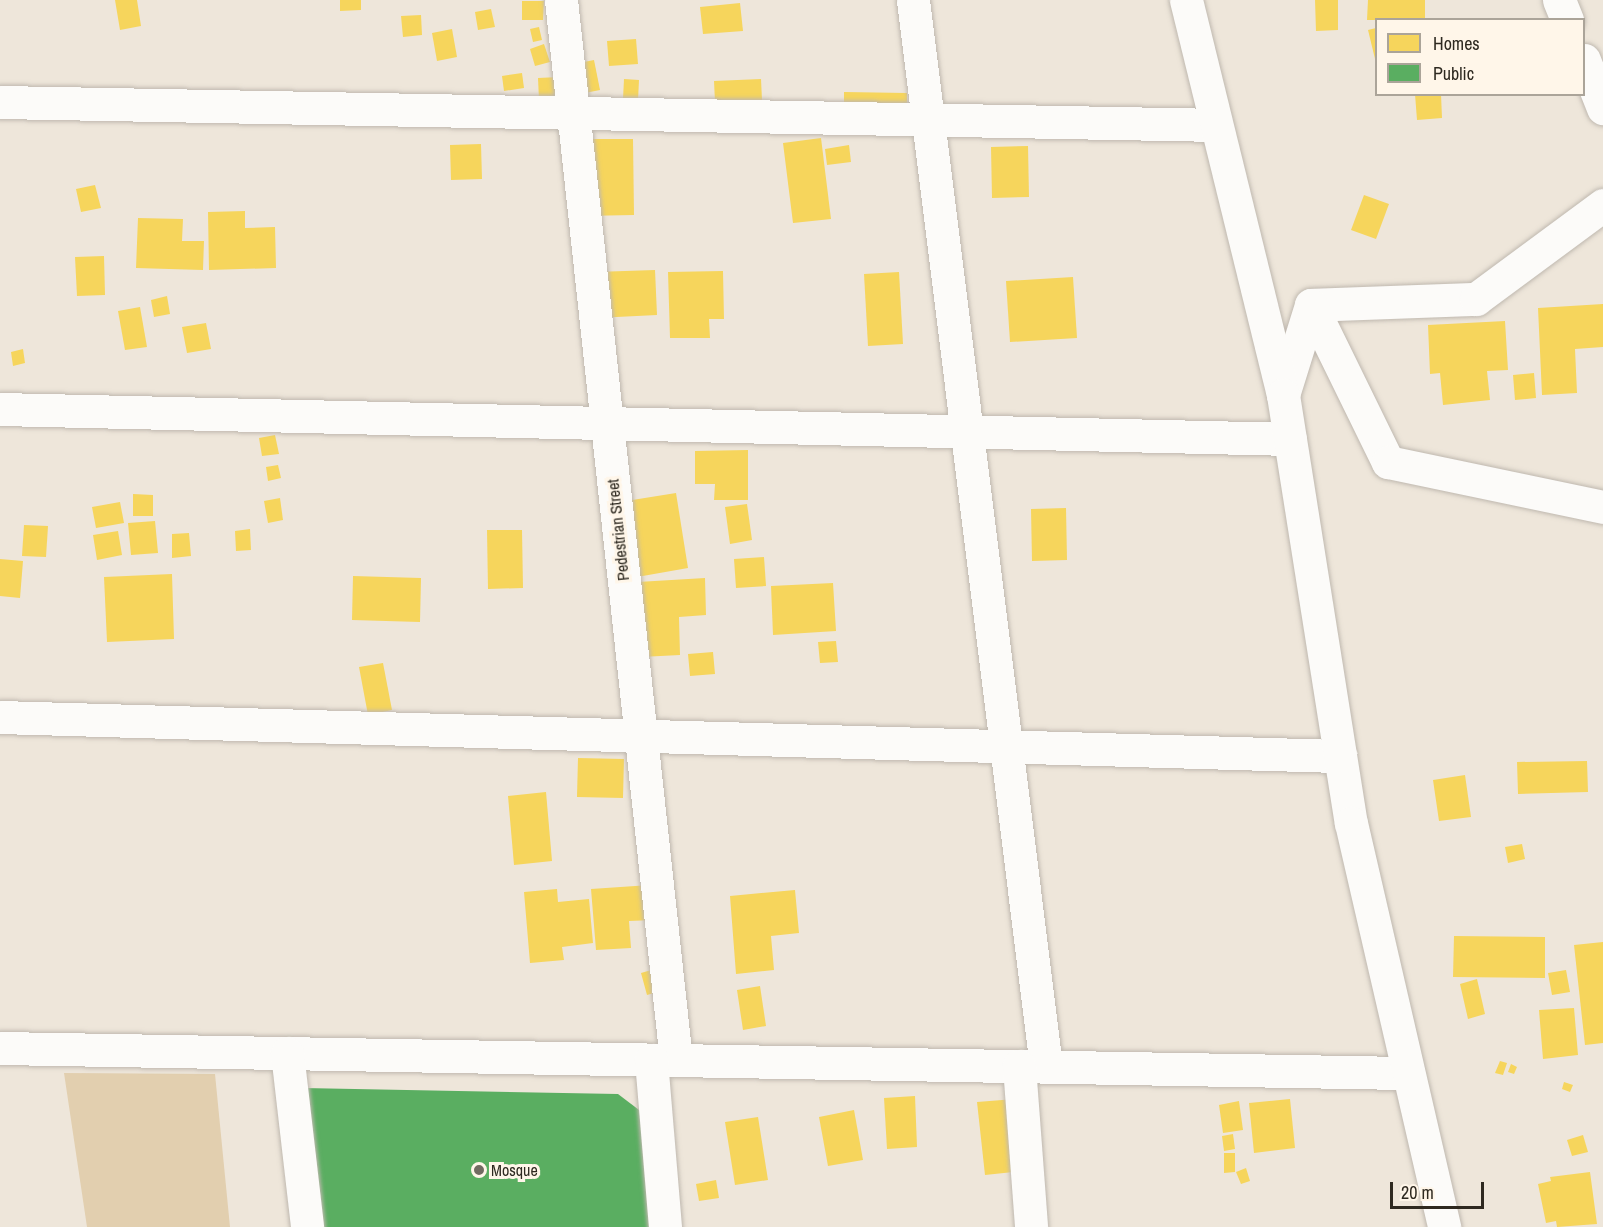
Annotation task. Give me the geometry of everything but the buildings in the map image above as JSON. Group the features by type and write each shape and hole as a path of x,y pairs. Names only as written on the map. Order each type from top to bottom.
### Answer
{"street":[{"name":"Pedestrian Street","path":"561,0 640,735 663,1060 665,1227"},
{"path":"913,0 1006,746 1032,1066 1031,1227"},
{"path":"1186,0 1283,395 1351,823 1443,1227"},
{"path":"1559,0 1566,18"},
{"path":"1585,63 1603,108"},
{"path":"0,102 1215,125"},
{"path":"1311,305 1476,299 1603,205"},
{"path":"1283,395 1311,305"},
{"path":"1311,305 1388,462 1603,507"},
{"path":"0,408 1290,439"},
{"path":"0,717 1340,756"},
{"path":"0,1048 1408,1073"},
{"path":"287,1053 307,1227"}],"shaded area":[{"path":"64,1073 215,1074 230,1227 87,1227"}],"place":[{"name":"Mosque","path":"479,1170"}]}
